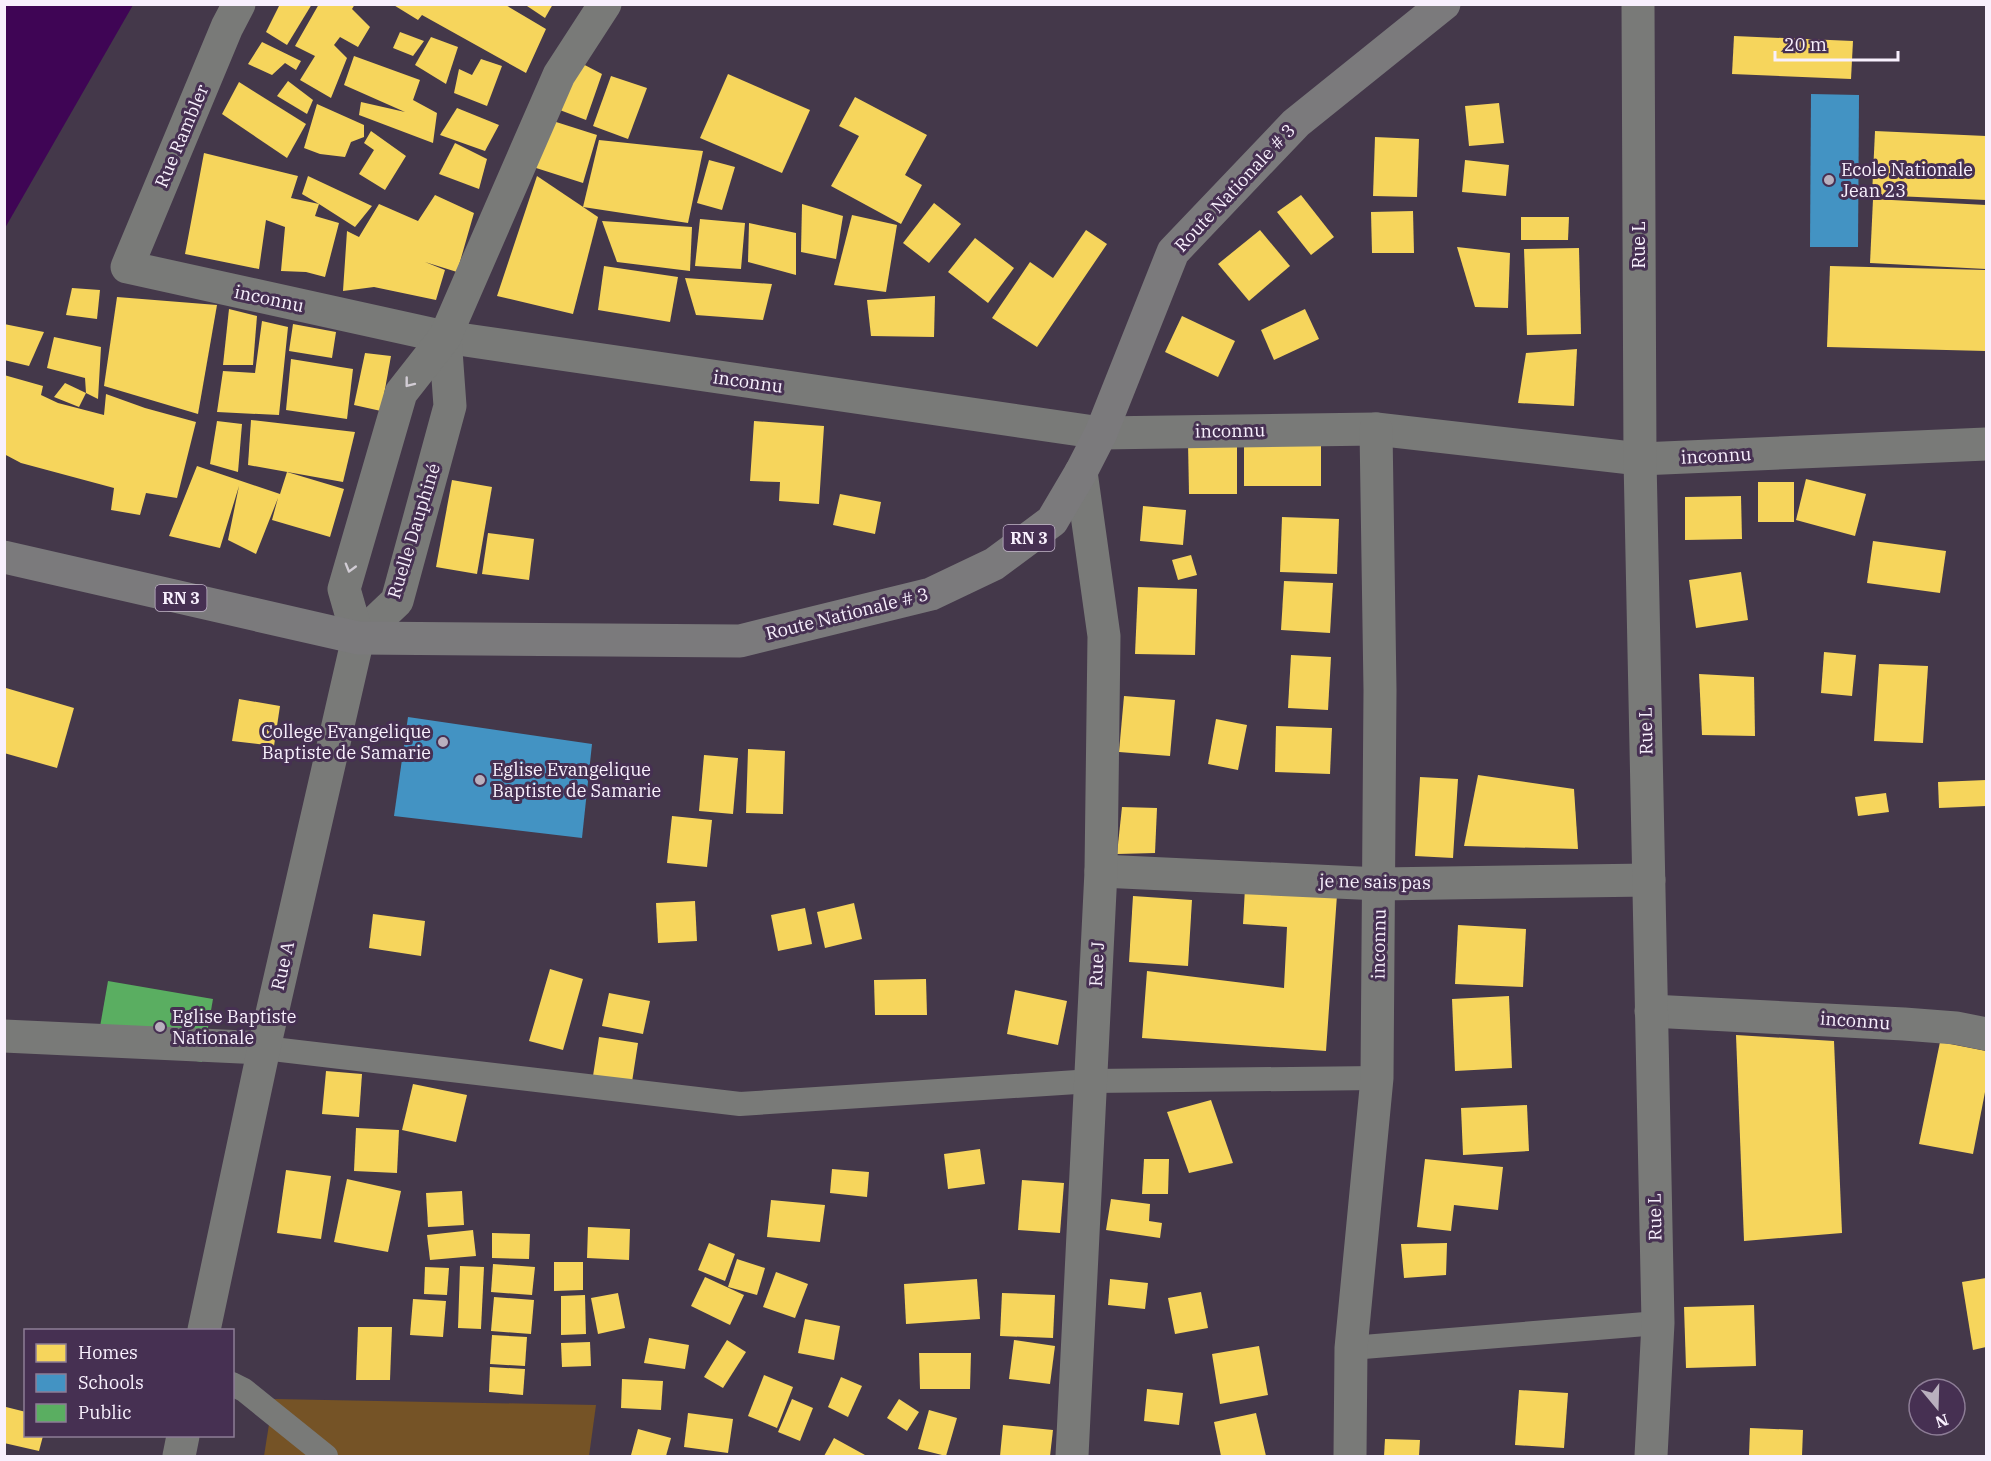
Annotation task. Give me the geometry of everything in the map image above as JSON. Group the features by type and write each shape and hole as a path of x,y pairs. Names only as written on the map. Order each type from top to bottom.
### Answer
{"main road":[{"name":"Route Nationale # 3","path":"4,557 358,638 740,641 931,594 994,564 1052,521 1101,433 1173,252 1296,123 1444,4"}],"street":[{"name":"Rue Rambler","path":"127,267 227,27 239,4"},
{"name":"Ruelle Dauphiné","path":"445,337 450,406 397,601 358,638 344,589 401,393 445,337 559,75 605,4"},
{"name":"Rue L","path":"1638,4 1640,459 1658,1323 1651,1456"},
{"name":"inconnu","path":"127,267 445,337 1101,433 1376,429 1640,459 1986,444"},
{"name":"inconnu","path":"1350,1456 1350,1348 1377,1078 1380,690 1376,429"},
{"name":"Rue J","path":"1072,1456 1101,871 1104,636 1081,472"},
{"name":"Rue A","path":"204,1329 264,1048 358,638"},
{"name":"je ne sais pas","path":"1101,871 1380,884 1649,880"},
{"name":"inconnu","path":"1651,1011 1883,1022 1956,1028 1986,1034"},
{"path":"4,1036 264,1048"},
{"path":"179,1456 183,1437"}],"lane":[{"path":"264,1048 740,1104 1092,1081 1377,1078"},
{"path":"1350,1348 1658,1323"},
{"path":"234,1385 244,1390 326,1456"}],"shaded area":[{"path":"4,5 133,5 5,228"},
{"path":"273,1399 596,1405 589,1456 264,1456"}],"building: Homes":[{"path":"280,4 312,4 287,45 266,32"},
{"path":"319,4 355,4 352,9 370,27 358,47 340,37 334,45 347,58 331,98 300,80 315,56 295,46"},
{"path":"392,4 504,4 546,29 526,73 422,15 418,20"},
{"path":"524,4 553,4 545,18"},
{"path":"400,32 424,41 413,56 393,48"},
{"path":"1734,36 1853,41 1851,79 1732,74"},
{"path":"431,37 458,47 446,84 415,65"},
{"path":"262,42 301,61 296,70 285,63 272,75 248,64"},
{"path":"354,56 420,80 413,100 437,113 433,143 359,115 361,102 405,112 344,85"},
{"path":"481,59 502,66 487,106 454,93 459,69 472,75"},
{"path":"577,61 602,74 586,120 552,107"},
{"path":"728,74 810,110 782,173 700,138"},
{"path":"611,76 647,88 628,139 593,126"},
{"path":"288,81 313,100 307,114 277,96"},
{"path":"239,82 306,124 287,158 222,114"},
{"path":"855,97 927,135 905,175 922,185 901,224 831,186 859,136 839,126"},
{"path":"1499,103 1504,143 1469,146 1465,106"},
{"path":"317,104 364,125 364,137 351,142 345,157 320,154 304,148"},
{"path":"457,108 499,125 485,151 440,135"},
{"path":"553,121 597,135 583,183 533,167"},
{"path":"371,131 406,156 385,190 359,174 374,150 364,143"},
{"path":"1875,131 1986,136 1986,200 1872,195"},
{"path":"1375,137 1419,139 1417,197 1373,196"},
{"path":"599,140 703,151 688,223 583,207"},
{"path":"455,143 487,159 479,189 439,174"},
{"path":"204,153 298,176 291,198 319,204 315,216 339,223 325,277 306,272 281,271 285,227 266,220 259,269 185,254"},
{"path":"709,160 735,167 722,210 697,203"},
{"path":"1465,160 1509,165 1506,196 1462,192"},
{"path":"308,176 372,206 355,227 302,194"},
{"path":"537,176 598,217 573,314 497,296"},
{"path":"435,195 474,213 457,272 425,262 445,270 436,300 374,287 343,291 347,231 359,237 379,204 418,221"},
{"path":"1301,195 1334,237 1311,255 1277,212"},
{"path":"1873,199 1986,205 1986,269 1870,263"},
{"path":"934,203 961,224 929,263 903,243"},
{"path":"802,204 843,216 836,259 801,252"},
{"path":"1413,211 1414,253 1372,253 1371,212"},
{"path":"852,215 897,225 886,292 834,285"},
{"path":"1521,217 1569,217 1568,240 1521,240"},
{"path":"700,219 745,223 741,269 695,266"},
{"path":"602,221 692,227 690,271 617,262"},
{"path":"749,223 796,233 796,275 748,262"},
{"path":"1086,230 1107,244 1037,347 992,318 1030,262 1053,278"},
{"path":"1260,230 1290,266 1249,301 1218,264"},
{"path":"975,238 1014,268 988,303 948,272"},
{"path":"1457,247 1510,253 1508,308 1475,307"},
{"path":"1579,248 1581,334 1527,335 1524,249"},
{"path":"604,266 678,277 670,322 598,310"},
{"path":"1830,266 1986,270 1986,351 1827,347"},
{"path":"685,278 772,284 763,320 696,315"},
{"path":"72,288 100,290 97,319 66,315"},
{"path":"935,296 934,337 871,336 867,300"},
{"path":"117,297 217,305 198,414 104,386"},
{"path":"229,309 257,316 253,365 223,365"},
{"path":"1305,309 1319,339 1274,360 1261,330"},
{"path":"1182,316 1235,341 1218,377 1165,352"},
{"path":"262,321 288,327 279,415 217,412 223,371 255,373"},
{"path":"4,324 44,332 29,366 4,360"},
{"path":"293,324 336,332 332,358 289,351"},
{"path":"54,337 101,347 98,399 86,393 85,378 47,368"},
{"path":"1577,349 1574,406 1518,403 1526,353"},
{"path":"365,353 391,356 381,411 354,405"},
{"path":"291,359 353,369 347,419 286,410"},
{"path":"4,375 43,386 41,395 58,403 104,415 106,394 196,422 177,498 146,493 140,515 111,510 114,488 21,463 4,454"},
{"path":"65,383 86,393 79,407 54,397"},
{"path":"251,420 355,432 343,482 248,465"},
{"path":"217,421 242,424 238,472 210,464"},
{"path":"754,421 824,426 819,504 779,501 780,482 750,481"},
{"path":"1188,442 1237,442 1237,494 1189,494"},
{"path":"1244,442 1321,442 1321,486 1244,486"},
{"path":"197,466 280,494 287,472 344,489 330,537 272,520 278,498 256,554 228,540 239,486 220,548 169,536"},
{"path":"1806,479 1866,494 1855,536 1796,520"},
{"path":"452,480 492,487 477,574 436,567"},
{"path":"1758,482 1794,482 1794,522 1758,522"},
{"path":"840,494 881,502 875,534 833,525"},
{"path":"1741,496 1742,539 1685,540 1685,497"},
{"path":"1143,506 1186,510 1183,545 1140,541"},
{"path":"1282,517 1339,519 1337,574 1280,572"},
{"path":"488,533 534,539 529,580 482,574"},
{"path":"1873,541 1946,551 1940,593 1867,583"},
{"path":"1191,555 1197,575 1178,580 1172,560"},
{"path":"1741,572 1748,620 1696,628 1689,580"},
{"path":"1284,581 1333,583 1330,633 1281,630"},
{"path":"1138,587 1197,589 1195,655 1135,654"},
{"path":"1824,652 1856,655 1852,696 1821,693"},
{"path":"1291,655 1331,657 1328,710 1288,708"},
{"path":"1879,664 1928,666 1923,743 1874,741"},
{"path":"1699,674 1754,677 1755,736 1702,735"},
{"path":"6,688 74,708 57,768 4,753 4,694"},
{"path":"1124,696 1175,700 1170,756 1119,752"},
{"path":"239,699 280,706 274,746 232,741"},
{"path":"1216,719 1247,725 1238,770 1208,764"},
{"path":"1276,726 1332,728 1330,774 1275,772"},
{"path":"748,749 785,751 783,814 746,813"},
{"path":"704,755 738,758 733,814 699,811"},
{"path":"1478,775 1574,789 1578,849 1464,846"},
{"path":"1420,777 1458,779 1453,858 1415,856"},
{"path":"1986,780 1986,806 1939,808 1938,782"},
{"path":"1886,793 1889,812 1858,816 1855,797"},
{"path":"1122,807 1157,808 1155,853 1117,854"},
{"path":"672,816 712,820 707,867 667,863"},
{"path":"1245,888 1337,895 1326,1051 1142,1038 1147,971 1284,988 1287,927 1243,924"},
{"path":"1133,896 1192,900 1188,966 1129,962"},
{"path":"695,901 697,941 658,943 656,903"},
{"path":"854,903 862,939 825,948 817,912"},
{"path":"805,908 812,944 778,951 771,915"},
{"path":"373,914 425,921 421,956 369,948"},
{"path":"1458,925 1526,929 1523,987 1455,984"},
{"path":"550,969 583,979 563,1050 529,1041"},
{"path":"926,979 927,1015 875,1015 874,980"},
{"path":"1015,990 1067,1001 1058,1045 1007,1034"},
{"path":"609,993 650,1001 643,1034 602,1026"},
{"path":"1509,996 1512,1068 1455,1071 1452,999"},
{"path":"1736,1035 1834,1041 1842,1233 1744,1241"},
{"path":"599,1037 638,1043 632,1082 593,1076"},
{"path":"1940,1042 1986,1051 1986,1087 1973,1154 1919,1144"},
{"path":"326,1071 362,1074 359,1117 322,1114"},
{"path":"413,1084 467,1095 456,1142 402,1130"},
{"path":"1211,1100 1233,1163 1189,1173 1167,1112"},
{"path":"1527,1105 1529,1151 1463,1155 1461,1108"},
{"path":"356,1128 399,1130 397,1173 354,1171"},
{"path":"980,1149 985,1184 948,1189 944,1154"},
{"path":"1144,1159 1169,1159 1168,1194 1142,1194"},
{"path":"1425,1159 1503,1167 1498,1210 1454,1205 1451,1231 1417,1227"},
{"path":"832,1169 869,1172 867,1197 830,1193"},
{"path":"286,1170 331,1176 321,1239 277,1233"},
{"path":"347,1179 401,1191 388,1252 334,1242"},
{"path":"1022,1180 1064,1183 1060,1233 1018,1230"},
{"path":"462,1191 464,1225 428,1227 426,1193"},
{"path":"1111,1199 1150,1204 1149,1221 1162,1223 1160,1238 1106,1230"},
{"path":"771,1200 825,1205 820,1242 767,1237"},
{"path":"588,1227 630,1229 629,1260 587,1258"},
{"path":"473,1230 476,1256 430,1260 427,1235"},
{"path":"492,1233 530,1234 529,1259 492,1258"},
{"path":"709,1243 735,1254 725,1281 698,1270"},
{"path":"1447,1243 1446,1275 1404,1278 1401,1244"},
{"path":"737,1259 765,1268 757,1295 728,1287"},
{"path":"554,1262 583,1262 583,1290 554,1291"},
{"path":"493,1264 535,1267 532,1295 491,1292"},
{"path":"460,1266 484,1267 481,1329 458,1328"},
{"path":"425,1267 449,1268 447,1295 424,1294"},
{"path":"776,1272 808,1284 795,1318 763,1307"},
{"path":"705,1277 744,1295 730,1325 691,1306"},
{"path":"1986,1278 1986,1347 1973,1350 1962,1282"},
{"path":"977,1279 980,1319 906,1324 904,1284"},
{"path":"1110,1279 1148,1283 1145,1309 1108,1305"},
{"path":"1201,1292 1208,1328 1175,1334 1168,1298"},
{"path":"618,1293 625,1328 598,1334 591,1298"},
{"path":"1002,1293 1055,1295 1053,1338 1000,1336"},
{"path":"585,1295 586,1334 561,1335 561,1296"},
{"path":"494,1297 534,1300 531,1334 491,1331"},
{"path":"413,1299 446,1301 443,1337 410,1335"},
{"path":"1754,1305 1756,1366 1686,1368 1684,1307"},
{"path":"805,1319 840,1326 834,1360 798,1353"},
{"path":"358,1327 392,1327 390,1380 356,1380"},
{"path":"492,1335 527,1337 525,1366 490,1364"},
{"path":"649,1338 689,1345 685,1369 644,1363"},
{"path":"727,1340 746,1352 723,1388 704,1377"},
{"path":"1014,1340 1055,1346 1050,1384 1009,1379"},
{"path":"590,1342 591,1366 562,1367 561,1343"},
{"path":"1259,1346 1268,1395 1220,1404 1212,1354"},
{"path":"919,1353 971,1353 970,1389 920,1389"},
{"path":"490,1367 525,1369 523,1395 489,1392"},
{"path":"764,1375 793,1387 777,1428 748,1416"},
{"path":"841,1377 862,1386 848,1417 828,1407"},
{"path":"622,1379 663,1381 661,1410 621,1408"},
{"path":"1147,1389 1183,1393 1179,1425 1144,1421"},
{"path":"1519,1390 1568,1393 1564,1448 1515,1445"},
{"path":"792,1399 813,1408 800,1441 778,1432"},
{"path":"899,1399 919,1412 907,1431 887,1418"},
{"path":"6,1407 24,1412 24,1437 43,1437 39,1451 4,1443"},
{"path":"929,1410 957,1418 946,1456 918,1449"},
{"path":"688,1413 733,1419 728,1453 684,1447"},
{"path":"1256,1413 1266,1456 1221,1456 1214,1422"},
{"path":"1003,1425 1053,1430 1050,1456 1000,1456"},
{"path":"1750,1428 1803,1430 1802,1456 1749,1456"},
{"path":"638,1429 671,1438 666,1456 631,1455"},
{"path":"834,1438 865,1455 824,1456"},
{"path":"1385,1439 1420,1440 1419,1456 1384,1456"}],"building: Schools":[{"path":"1811,94 1859,95 1858,247 1810,247"},
{"path":"408,717 592,744 582,838 394,816"}],"building: Public":[{"path":"108,981 213,999 202,1062 97,1044"}],"place":[{"name":"Ecole Nationale Jean 23","path":"1829,180"},
{"name":"College Evangelique Baptiste de Samarie","path":"443,742"},
{"name":"Eglise Evangelique Baptiste de Samarie","path":"480,780"},
{"name":"Eglise Baptiste Nationale","path":"160,1027"}]}
